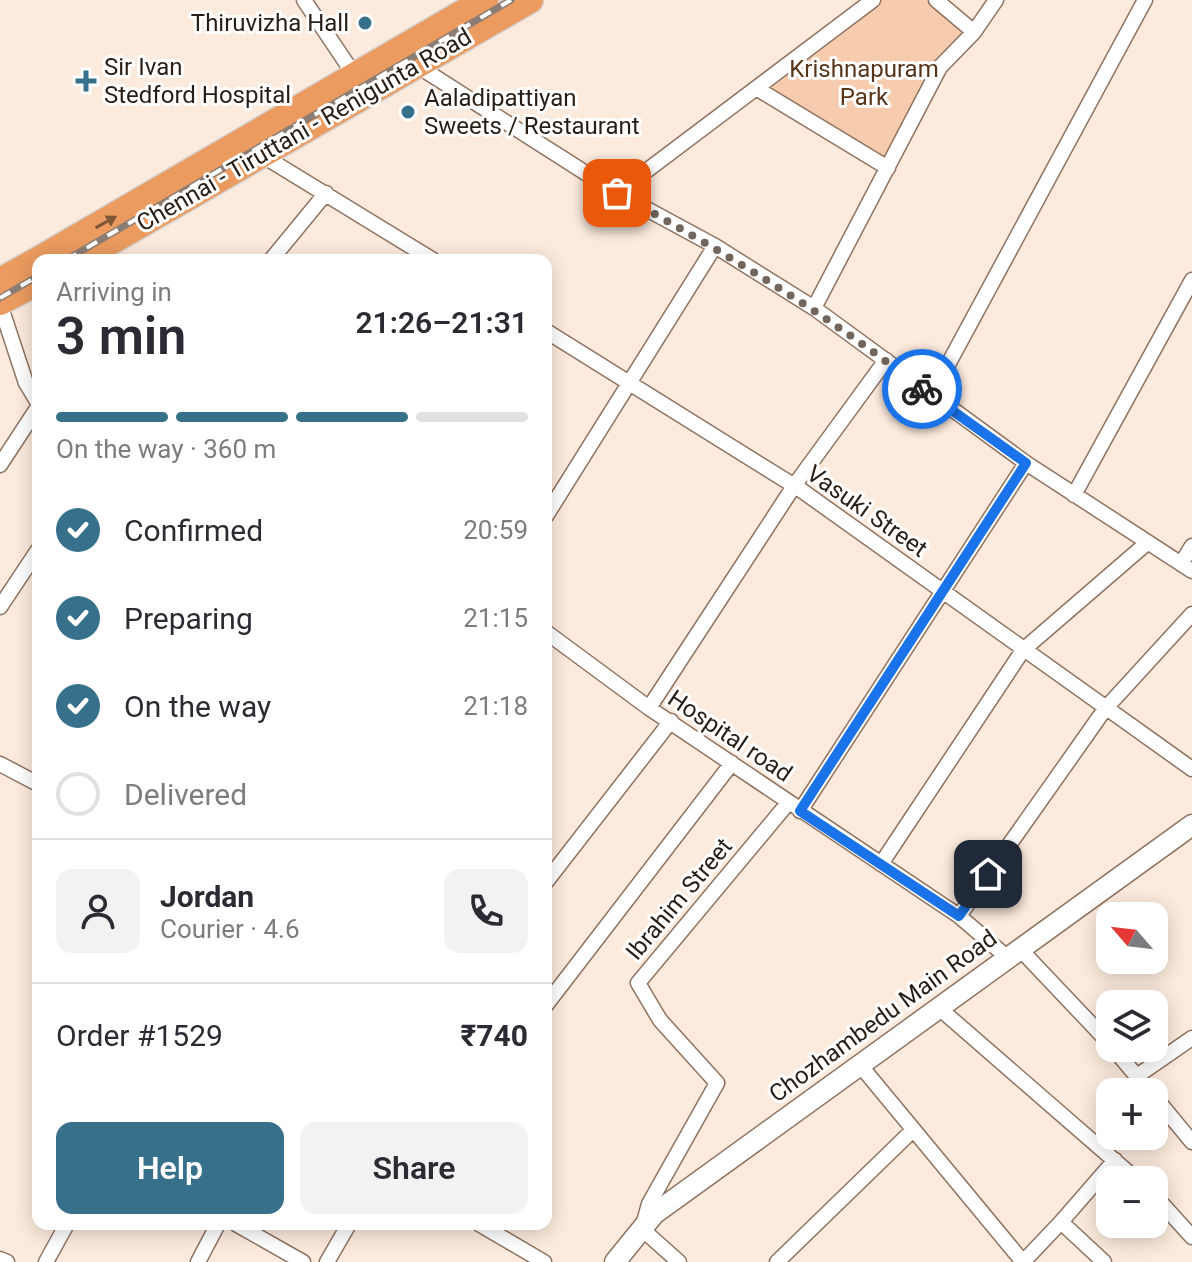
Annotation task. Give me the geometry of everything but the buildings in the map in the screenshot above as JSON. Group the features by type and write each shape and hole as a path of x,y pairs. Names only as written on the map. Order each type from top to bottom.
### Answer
{"highway":[{"name":"Chennai - Tiruttani - Renigunta Road","path":"88,254 255,147 409,56 485,0"},
{"name":"Chennai - Tiruttani - Renigunta Road","path":"50,254 255,147 355,76 409,56 530,0"},
{"name":"Chennai - Tiruttani - Renigunta Road","path":"0,281 32,263"},
{"path":"0,303 32,285"}],"street":[{"path":"304,0 355,76"},
{"path":"617,193 873,0"},
{"path":"936,0 974,32"},
{"path":"814,308 940,67 974,32 996,0"},
{"path":"931,396 1145,0"},
{"path":"409,56 617,193 715,246 814,308 1026,463 1186,568 1192,546"},
{"path":"756,88 888,168"},
{"path":"255,147 423,254"},
{"path":"276,254 326,193"},
{"path":"552,506 715,246"},
{"path":"1074,495 1192,280"},
{"path":"0,303 32,394"},
{"name":"Vasuki Street","path":"552,335 794,486 1192,769"},
{"path":"649,708 794,486 886,360"},
{"path":"0,465 32,414"},
{"path":"794,807 1026,463"},
{"path":"881,864 1023,650 1147,543"},
{"path":"0,607 32,559"},
{"path":"959,916 1105,709 1192,614"},
{"name":"Hospital road","path":"552,636 649,708 1014,953 1096,1031"},
{"path":"552,874 671,721"},
{"path":"552,997 732,763"},
{"path":"0,764 32,781"},
{"name":"Ibrahim Street","path":"642,1229 649,1204 717,1083 660,1020 638,983 794,807"},
{"name":"Chozhambedu Main Road","path":"615,1262 654,1214 1192,825"},
{"path":"939,1008 1122,1166"},
{"path":"1137,1076 1192,1038"},
{"name":"Hospital road","path":"1125,1062 1137,1076"},
{"path":"860,1065 1023,1262 1115,1160"},
{"name":"Hospital road","path":"1168,1113 1192,1142"},
{"path":"777,1262 913,1130"},
{"path":"1168,1210 1192,1237"},
{"path":"1061,1222 1104,1262"},
{"path":"642,1229 679,1262"},
{"path":"46,1262 64,1230"},
{"path":"198,1262 215,1230"},
{"path":"247,1230 303,1262"},
{"path":"327,1262 346,1230"},
{"path":"489,1230 544,1262"},
{"path":"0,1259 7,1262"}],"green space":[{"name":"Krishnapuram Park","path":"879,0 929,0 968,33 886,162 764,88"}],"railway":[{"path":"76,254 511,0"},
{"path":"0,298 32,279"}],"way so far":[{"path":"617,193 715,246 814,308 922,389"}],"place":[{"name":"Thiruvizha Hall","path":"365,23"},
{"name":"Sir Ivan Stedford Hospital","path":"86,81"},
{"name":"Aaladipattiyan Sweets / Restaurant","path":"408,112"}],"route":[{"path":"922,389 1026,463 940,590 800,811 959,916 988,874"}]}
